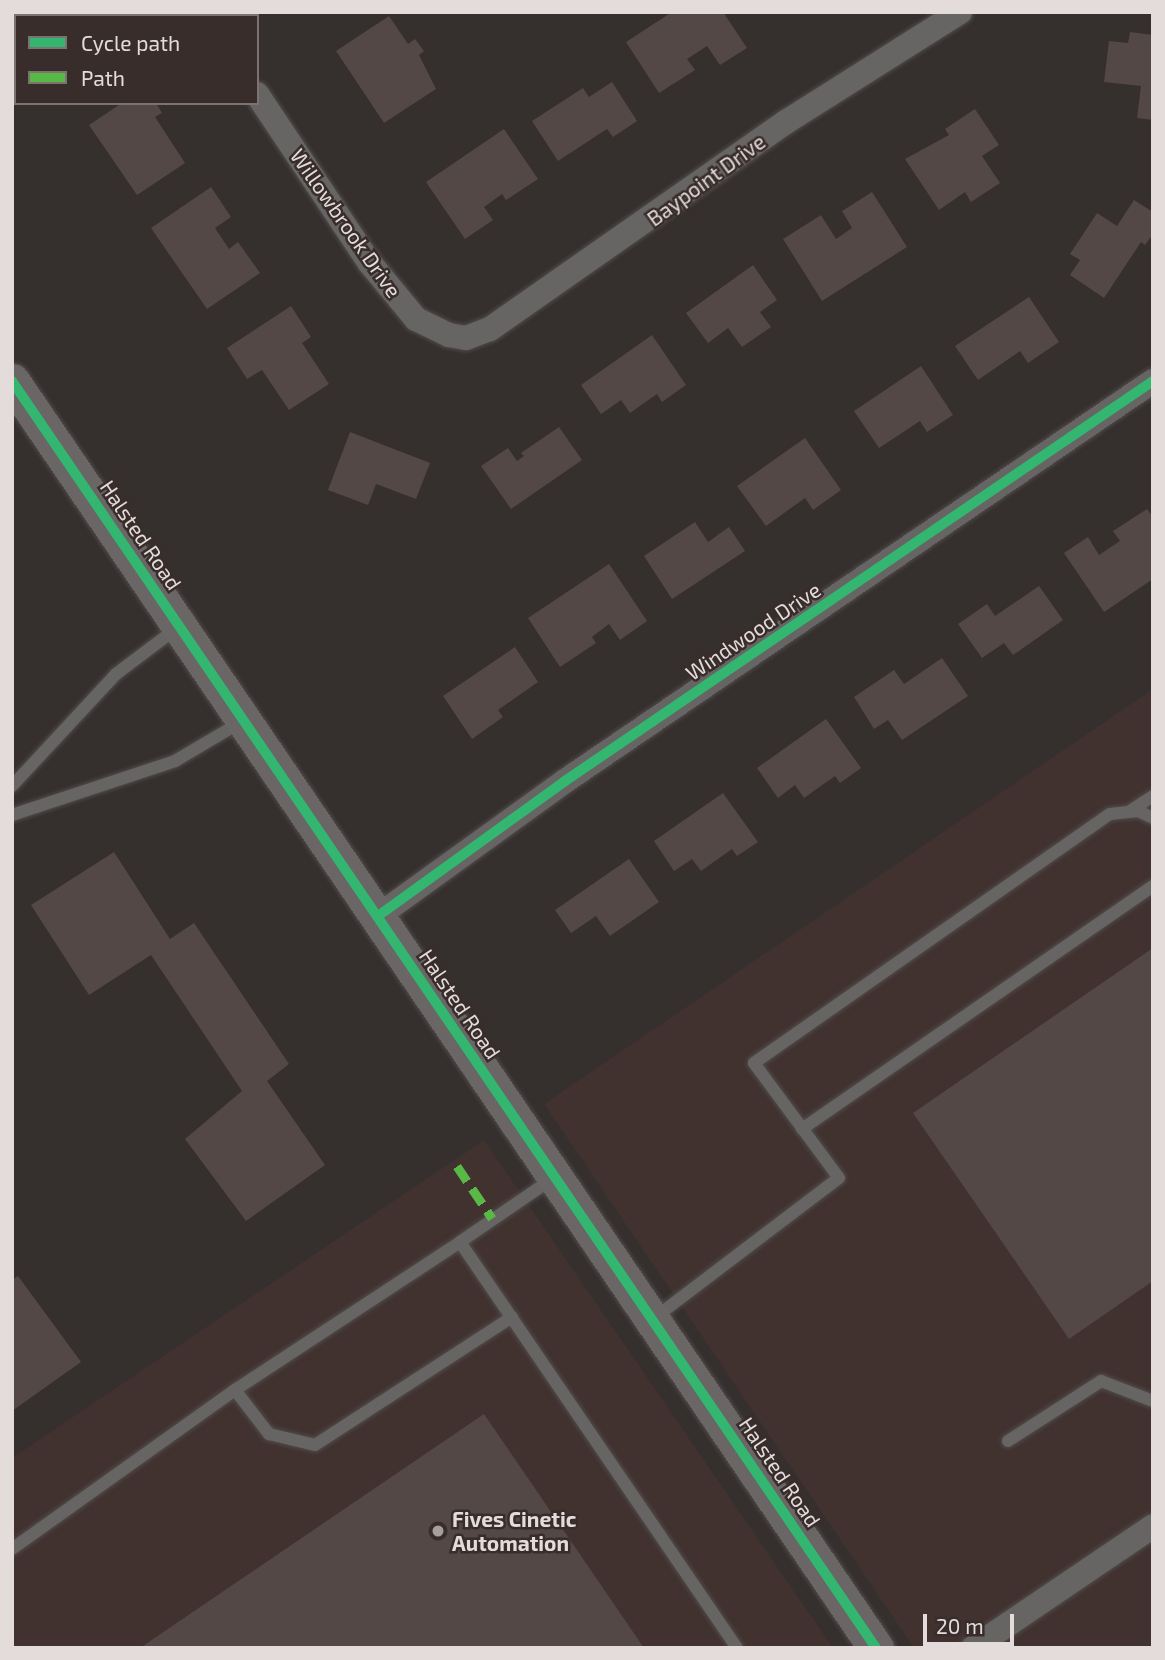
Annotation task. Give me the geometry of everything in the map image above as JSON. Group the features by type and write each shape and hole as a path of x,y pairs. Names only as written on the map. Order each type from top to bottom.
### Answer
{"street":[{"name":"Baypoint Drive","path":"449,335 466,338 490,329 786,122 960,12"},
{"name":"Willowbrook Drive","path":"259,97 369,262 416,319 449,335"},
{"name":"Halsted Road","path":"12,381 876,1648"},
{"name":"Windwood Drive","path":"378,916 565,781 1153,381"},
{"path":"973,1648 1153,1526"}],"lane":[{"path":"12,786 116,674 180,626"},
{"path":"12,815 175,761 245,719"},
{"path":"1128,812 1153,796"},
{"path":"653,1319 839,1178 754,1063 1110,814 1139,811 1153,818"},
{"path":"802,1129 1153,886"},
{"path":"12,1549 235,1390 555,1177"},
{"path":"460,1242 737,1648"},
{"path":"235,1390 269,1434 315,1445 512,1317"},
{"path":"1008,1441 1101,1381 1153,1401"}],"shaded area":[{"path":"1153,689 1153,1648 914,1648 544,1104"},
{"path":"484,1140 833,1648 12,1648 12,1458"}],"building":[{"path":"79,12 80,14 34,14"},
{"path":"672,12 723,12 747,48 720,65 707,46 687,59 695,70 659,93 626,42"},
{"path":"389,16 408,44 415,39 424,51 419,55 436,89 384,123 336,51"},
{"path":"1130,32 1153,35 1153,120 1137,118 1141,86 1104,82 1109,41 1128,43"},
{"path":"612,82 637,121 613,137 607,129 558,161 532,121 583,88 589,97"},
{"path":"119,105 157,105 162,113 155,117 185,163 137,195 89,125"},
{"path":"975,109 999,145 982,156 1000,183 971,202 965,192 939,210 905,159 949,135 945,129"},
{"path":"504,129 538,179 506,200 502,194 484,207 493,220 465,239 426,182"},
{"path":"211,187 231,217 215,228 229,249 238,242 260,273 207,309 151,228"},
{"path":"872,192 907,247 822,301 783,239 821,215 836,239 852,228 842,211"},
{"path":"1134,200 1153,212 1153,234 1145,245 1141,242 1104,298 1070,275 1080,260 1070,254 1097,213 1117,226"},
{"path":"753,265 777,300 760,312 771,327 742,347 728,328 708,343 686,313"},
{"path":"1029,297 1059,342 1028,363 1020,351 978,380 955,346"},
{"path":"291,306 311,337 302,343 329,384 289,410 262,370 247,379 227,348"},
{"path":"652,335 686,385 662,402 657,394 630,413 621,400 601,414 581,385"},
{"path":"921,366 953,415 927,432 920,421 879,448 854,411"},
{"path":"559,427 582,460 511,509 481,466 508,448 517,461 524,456 521,453"},
{"path":"350,432 430,463 416,499 376,484 368,505 328,490"},
{"path":"805,438 841,490 813,510 805,498 766,526 737,486"},
{"path":"1147,509 1153,517 1153,579 1104,612 1064,553 1088,537 1099,555 1120,541 1113,531"},
{"path":"695,522 708,542 729,527 745,551 672,599 644,556"},
{"path":"609,564 647,621 620,640 609,624 592,637 596,643 560,667 528,618"},
{"path":"1039,586 1063,620 1013,655 1004,643 982,658 958,624 987,604 995,616"},
{"path":"515,647 538,682 498,710 503,717 472,739 443,696"},
{"path":"942,658 968,696 902,740 888,720 874,729 854,697 894,670 904,684"},
{"path":"826,719 861,768 840,783 835,776 804,798 795,785 778,798 757,768"},
{"path":"723,793 758,842 737,856 732,849 701,871 692,859 674,871 654,841"},
{"path":"114,852 170,939 194,923 289,1064 267,1081 325,1165 246,1221 185,1139 242,1091 151,955 89,995 31,905"},
{"path":"629,859 659,902 610,936 596,916 571,933 555,910"},
{"path":"1153,948 1153,1281 1069,1339 913,1113"},
{"path":"18,1276 81,1362 12,1411 12,1280"},
{"name":"Fives Cinetic Automation","path":"484,1414 644,1648 140,1648"}],"marked path":[{"path":"457,1166 492,1218"}],"cycle path":[{"path":"12,381 876,1648"},
{"path":"378,916 565,781 1153,381"}],"place":[{"name":"Fives Cinetic Automation","path":"438,1531"}]}
